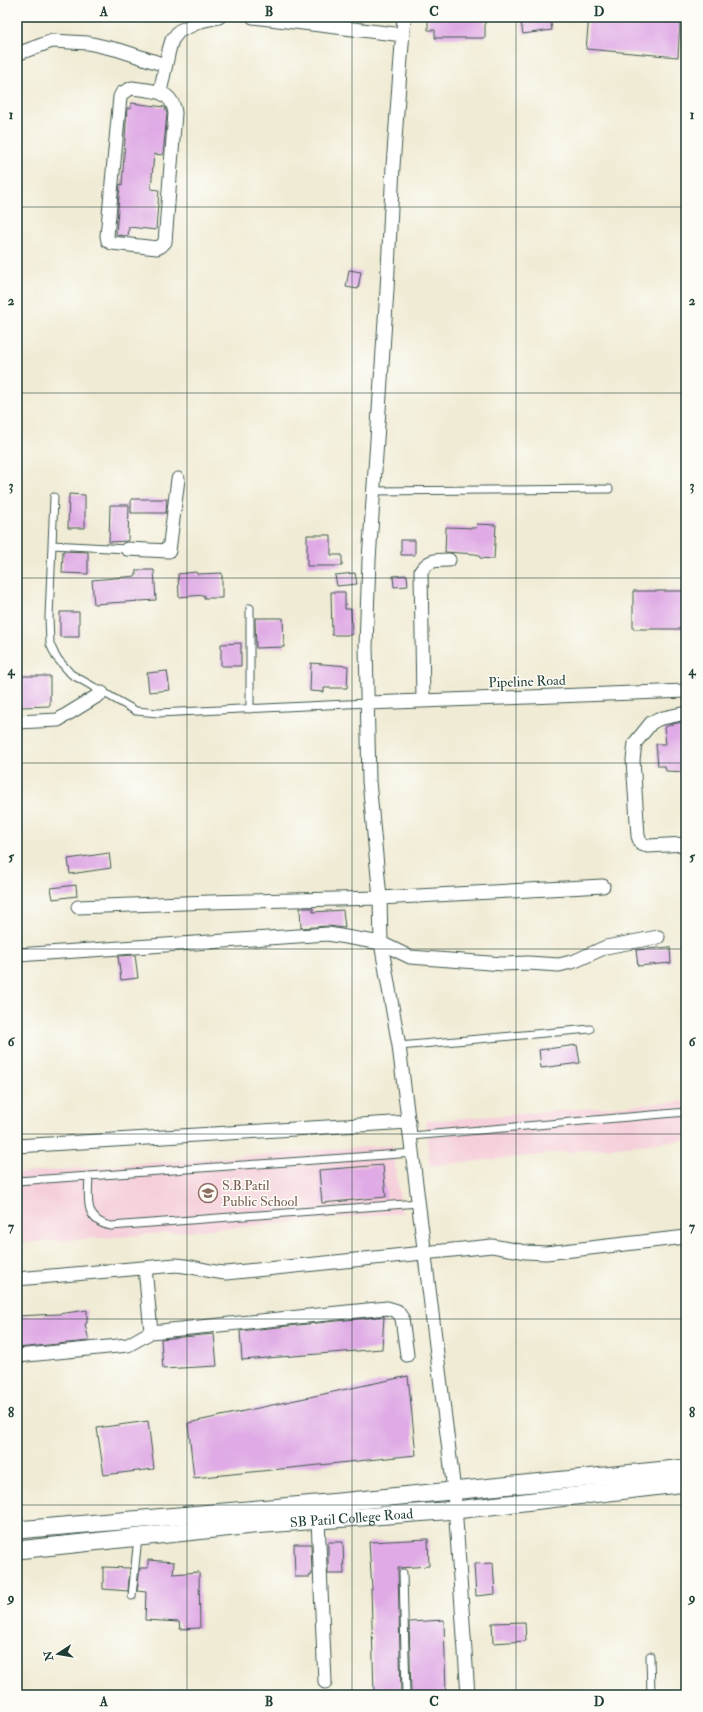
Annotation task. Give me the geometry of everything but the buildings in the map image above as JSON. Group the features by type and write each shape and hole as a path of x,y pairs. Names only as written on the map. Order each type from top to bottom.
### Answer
{"street":[{"path":"160,92 172,40 179,31 201,21 219,17"},
{"path":"257,17 403,35"},
{"path":"404,17 393,166 387,297 373,491 367,608 368,781 380,898 381,943 399,1046 411,1136 454,1491 468,1695"},
{"path":"17,54 52,41 88,43 119,50 165,65"},
{"path":"132,88 160,92 171,100 174,106 175,114 165,242 157,248 112,243 108,241 106,230 120,97 122,92 132,88"},
{"path":"127,548 168,551 178,479"},
{"path":"423,701 420,572 426,564 434,560 449,560"},
{"name":"Pipeline Road","path":"368,703 686,691"},
{"path":"17,722 58,720 102,693"},
{"path":"686,713 658,719 651,723 635,743 633,760 638,836 641,844 648,846 686,844"},
{"path":"78,907 380,898 603,886"},
{"path":"17,955 328,934 381,943 410,957 503,964 528,963 559,965 575,961 606,947 658,937"},
{"path":"17,1146 409,1122"},
{"path":"17,1279 176,1265 194,1266 208,1272 226,1273 492,1246 526,1252 546,1253 686,1237"},
{"path":"144,1268 151,1332"},
{"path":"17,1356 128,1345 151,1332 387,1308 397,1311 402,1318 407,1355"},
{"name":"SB Patil College Road","path":"17,1550 252,1524 456,1510 686,1468"},
{"name":"SB Patil College Road","path":"17,1530 454,1491 686,1483"},
{"path":"318,1520 325,1682"}],"lane":[{"path":"673,17 684,19"},
{"path":"373,491 608,489"},
{"path":"54,497 48,617 50,644 56,657 71,674 136,711 158,713 368,703"},
{"path":"52,545 127,548"},
{"path":"250,608 250,709"},
{"path":"399,1046 590,1029"},
{"path":"411,1136 686,1112"},
{"path":"17,1181 413,1153"},
{"path":"89,1176 89,1207 93,1218 101,1224 111,1226 419,1203"},
{"path":"132,1596 138,1537"},
{"path":"403,1574 406,1695"},
{"path":"650,1656 652,1695"}],"shaded area":[{"path":"686,1101 686,1140 430,1166 425,1121"},
{"name":"S.B.Patil Public School","path":"392,1145 402,1213 118,1237 17,1243 17,1173"}],"place":[{"name":"S.B.Patil Public School","path":"208,1193"}]}
